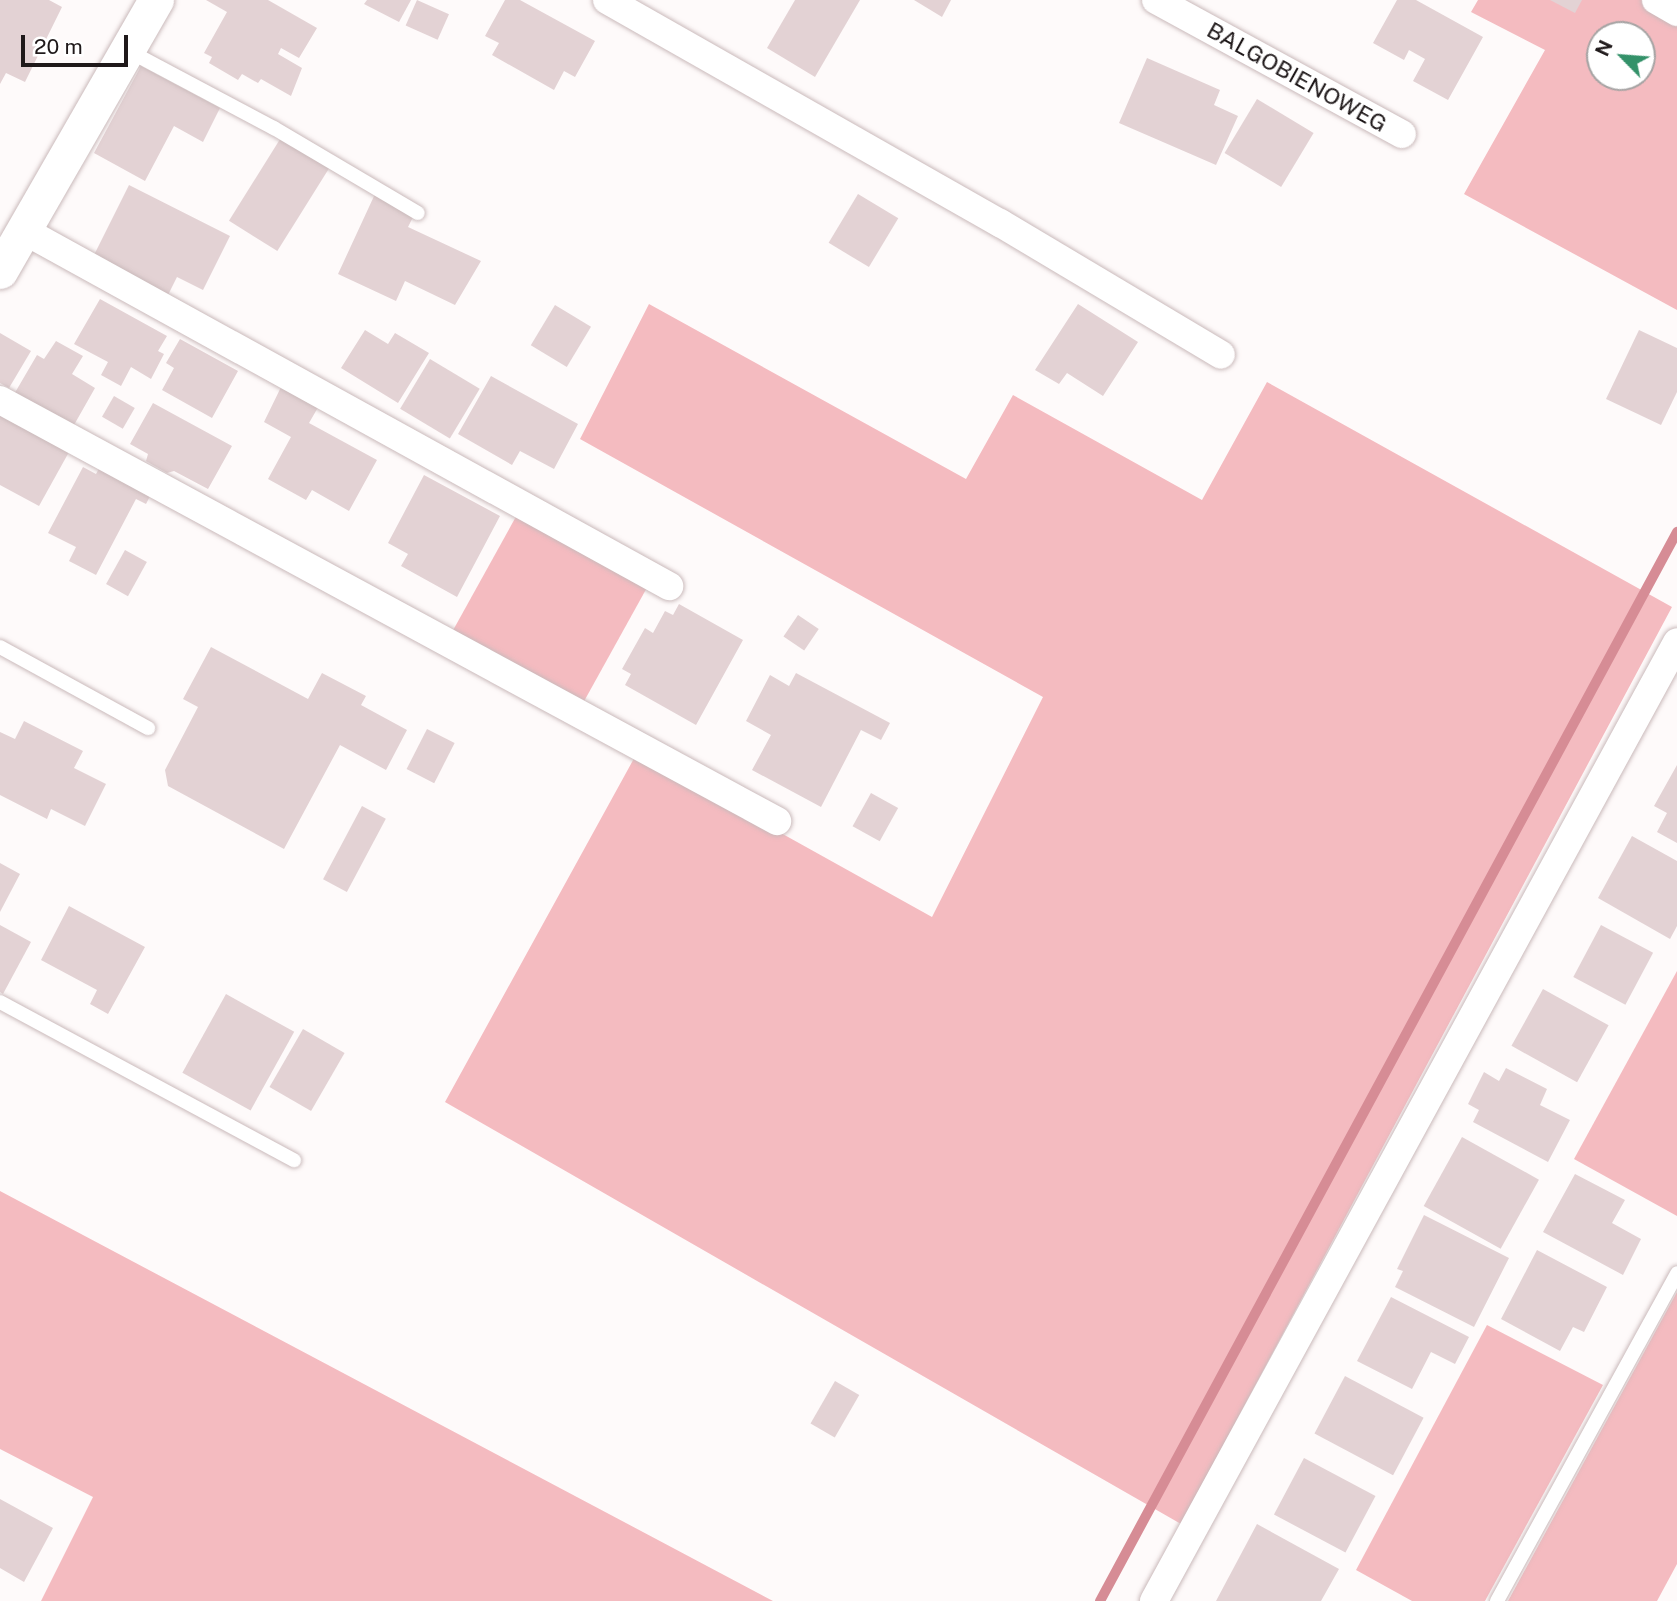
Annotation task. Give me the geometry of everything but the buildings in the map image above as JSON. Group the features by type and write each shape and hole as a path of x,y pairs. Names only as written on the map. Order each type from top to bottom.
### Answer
{"street":[{"path":"0,271 156,0"},
{"path":"607,0 1000,223 1221,355"},
{"name":"BALGOBIENOWEG","path":"1156,0 1402,134"},
{"path":"1656,0 1677,12"},
{"path":"23,230 669,586"},
{"path":"0,400 777,821"},
{"path":"1154,1601 1677,642"}],"lane":[{"path":"127,50 418,212"},
{"path":"0,647 148,728"},
{"path":"0,1002 294,1160"},
{"path":"1497,1601 1677,1273"}],"shaded area":[{"path":"1478,0 1677,0 1677,310 1464,194 1545,50 1471,12"},
{"path":"649,304 966,479 1013,395 1202,500 1267,382 1672,607 1181,1524 445,1102 637,753 932,917 1043,697 580,439"},
{"path":"518,513 648,585 583,702 453,630"},
{"path":"1677,971 1677,1216 1574,1159"},
{"path":"0,1191 773,1601 41,1601 93,1497 0,1449"},
{"path":"1677,1292 1677,1564 1657,1601 1508,1601"},
{"path":"1487,1325 1603,1385 1485,1601 1412,1601 1356,1570"}],"waterway":[{"path":"1100,1601 1677,532"}]}
